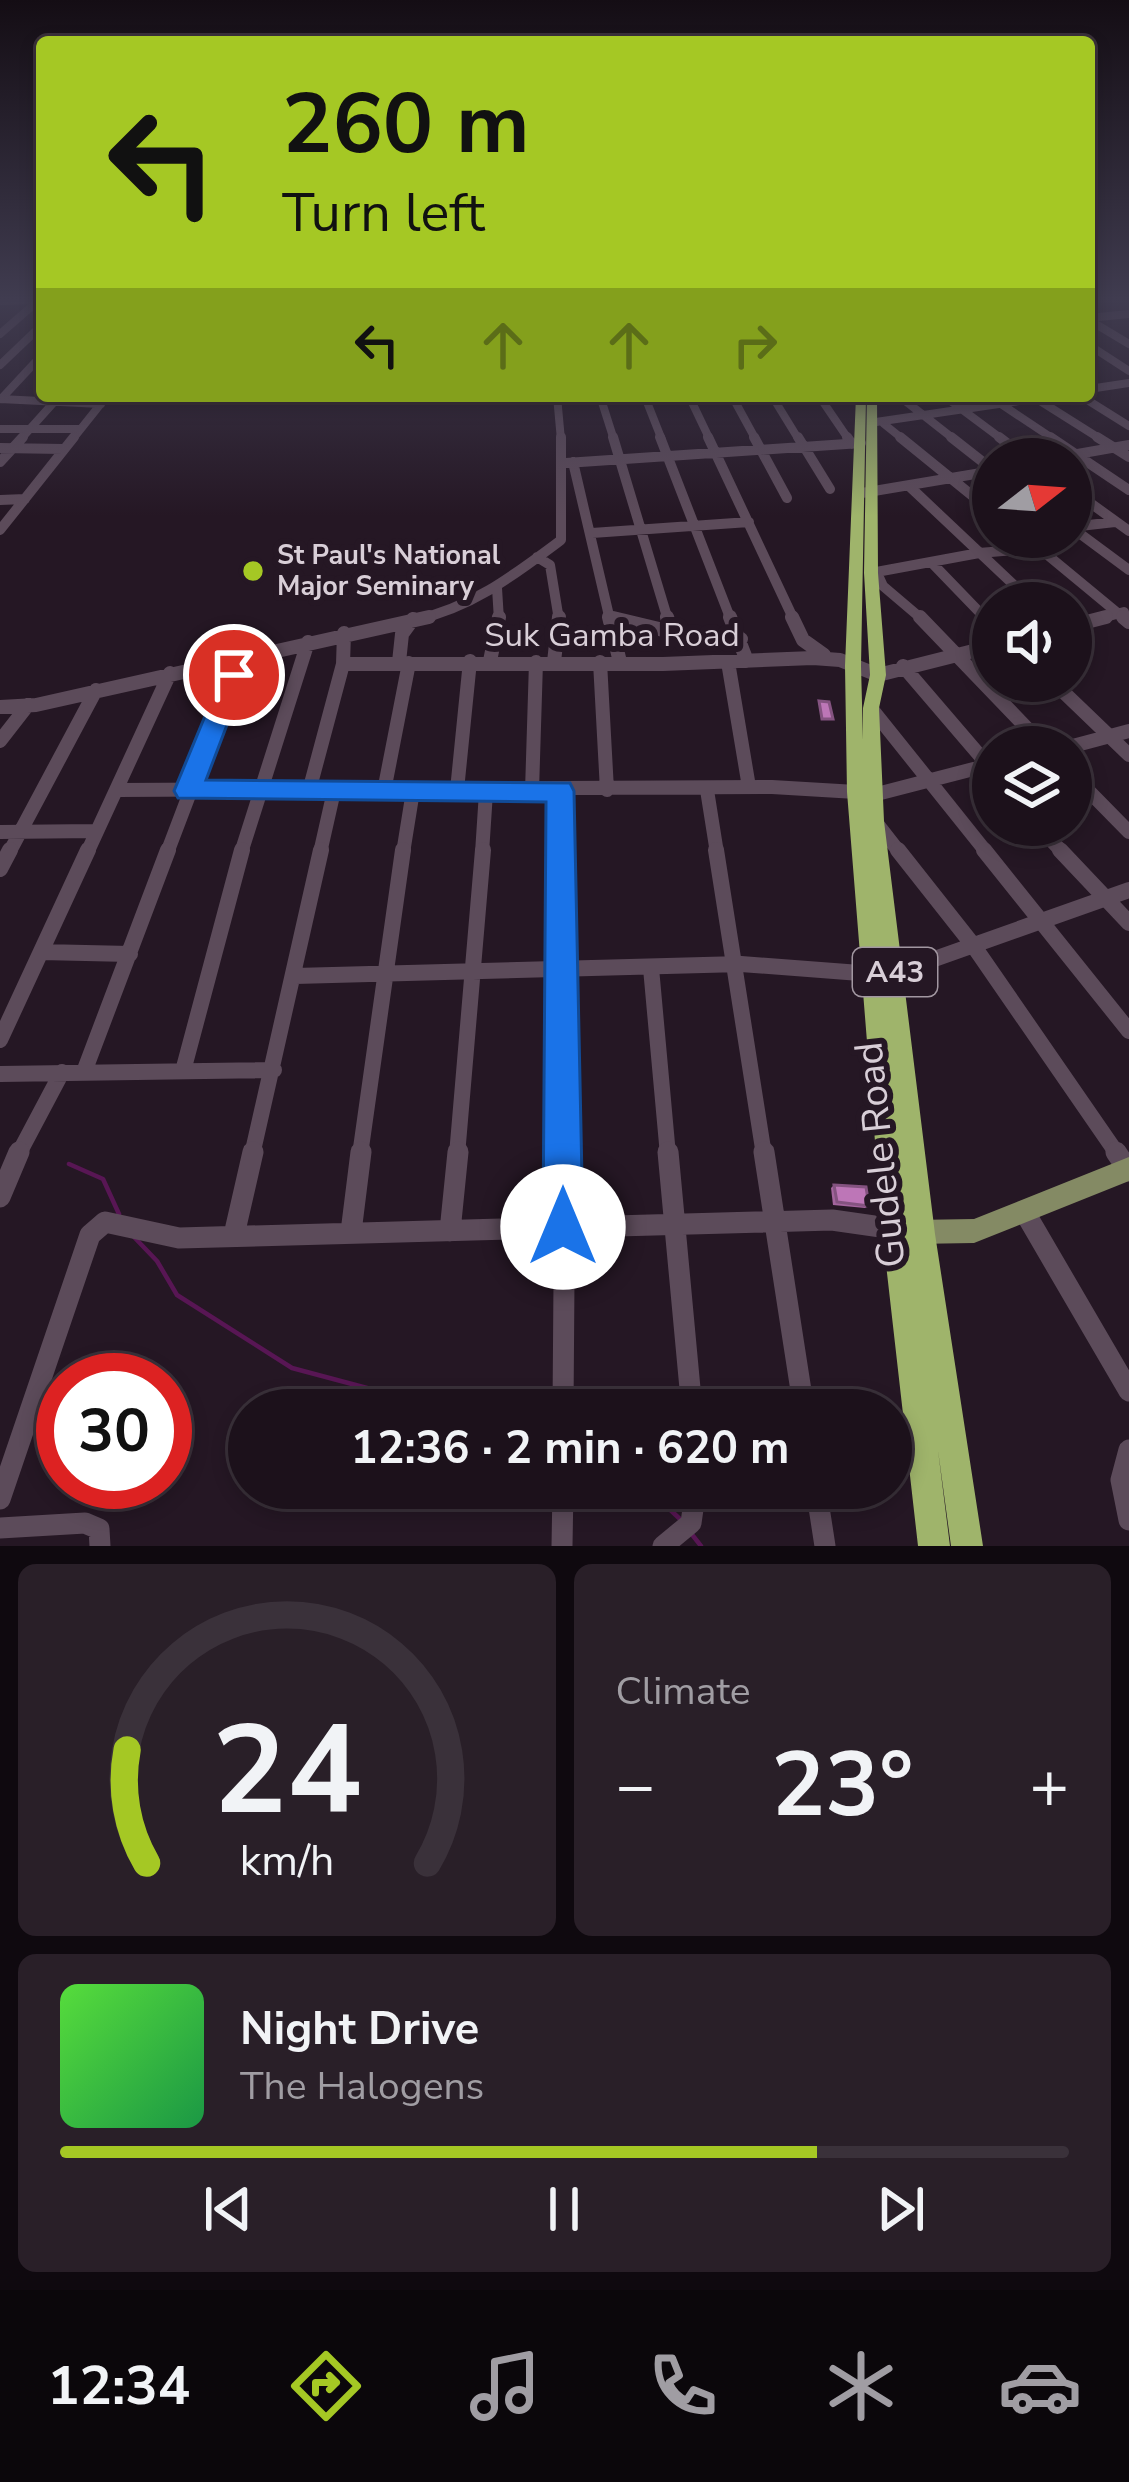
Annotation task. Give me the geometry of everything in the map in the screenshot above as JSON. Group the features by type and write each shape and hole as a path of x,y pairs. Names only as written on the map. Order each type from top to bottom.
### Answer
{"highway":[{"name":"Gudele Road","path":"860,402 857,443 875,574 878,675 864,794 875,821 895,1229 934,1546"},
{"name":"Gudele Road","path":"874,402 880,423 865,493 847,663 884,973 968,1546"}],"main road":[{"path":"895,1229 922,1234 974,1231 1129,1170"}],"street":[{"path":"0,399 25,372"},
{"path":"1095,388 1129,382"},
{"path":"31,400 36,395"},
{"path":"0,399 36,400"},
{"path":"0,414 14,399"},
{"path":"0,463 26,428 60,402"},
{"path":"0,530 102,402"},
{"path":"558,402 620,662"},
{"path":"597,402 621,459 672,632"},
{"path":"647,402 747,661"},
{"path":"692,402 803,640 815,652 847,663"},
{"path":"735,402 787,498"},
{"path":"776,402 830,489"},
{"path":"825,402 857,443"},
{"path":"906,402 972,454"},
{"path":"952,402 1000,438"},
{"path":"997,402 1052,438"},
{"path":"880,423 1017,402"},
{"path":"1042,402 1129,457"},
{"path":"1091,402 1129,426"},
{"path":"880,423 972,495"},
{"path":"0,429 80,429"},
{"path":"569,462 857,443"},
{"path":"1092,452 1129,445"},
{"path":"0,448 63,449"},
{"path":"0,706 28,705 450,612 497,589 561,540 559,479 569,462"},
{"path":"1092,465 1129,490"},
{"path":"865,493 972,475"},
{"path":"909,486 972,545"},
{"path":"0,500 25,500"},
{"path":"1092,505 1129,531"},
{"path":"592,533 749,522"},
{"path":"1092,525 1115,522"},
{"path":"1092,543 1129,570"},
{"path":"972,555 875,574 1025,726"},
{"path":"537,557 550,565 549,578 556,584 559,602 554,662"},
{"path":"985,558 1011,582"},
{"path":"1052,558 1125,615"},
{"path":"932,563 972,604"},
{"path":"490,661 501,608 497,589"},
{"path":"1092,622 1125,615"},
{"path":"613,618 672,632 740,639"},
{"path":"384,791 404,663 402,634 413,619"},
{"path":"309,791 343,664 344,633"},
{"path":"183,1071 220,915 308,642"},
{"path":"878,675 972,651"},
{"path":"0,1197 33,1119 73,1072 130,954 241,658"},
{"path":"457,790 470,661"},
{"path":"532,791 536,662"},
{"path":"600,662 607,790"},
{"path":"728,662 749,788"},
{"name":"Suk Gamba Road","path":"343,664 847,663 878,675"},
{"path":"903,666 972,745"},
{"path":"0,1040 170,673"},
{"path":"0,869 96,690"},
{"path":"1074,702 1129,754"},
{"path":"0,742 28,705"},
{"path":"871,708 1129,1031"},
{"path":"1092,740 1129,731"},
{"path":"118,790 749,788 864,794 972,772"},
{"path":"707,790 801,1389"},
{"path":"234,1235 334,791"},
{"path":"351,1232 383,973 413,791"},
{"path":"560,791 563,1227 568,1286 564,1389"},
{"path":"450,1231 475,975 486,792"},
{"path":"1092,794 1129,832"},
{"path":"875,821 973,945 1129,1170"},
{"path":"0,832 96,831"},
{"path":"1057,846 1129,923"},
{"path":"295,976 475,975 736,963 884,973 1129,890"},
{"path":"41,952 130,954"},
{"path":"651,968 690,1389"},
{"path":"0,1074 274,1070"},
{"path":"1024,1211 1129,1391"},
{"path":"0,1498 97,1225 105,1222 179,1238 832,1220 895,1229"},
{"path":"1129,1450 1121,1480 1129,1520"},
{"path":"562,1509 562,1546"},
{"path":"663,1546 690,1528 697,1509"},
{"path":"819,1509 824,1546"},
{"path":"0,1528 85,1523 99,1529 100,1546"}],"building":[{"path":"819,701 829,702 833,719 822,719"},
{"path":"834,1185 866,1187 869,1206 837,1202"}],"waterway":[{"path":"69,1164 103,1179 119,1214"},
{"path":"134,1237 157,1261 177,1295 292,1368 368,1389"},
{"path":"669,1509 681,1520"},
{"path":"690,1532 701,1546"}],"place":[{"name":"St Paul's National Major Seminary","path":"253,571"}],"route":[{"path":"234,675 188,791 560,791 563,1227"}]}
